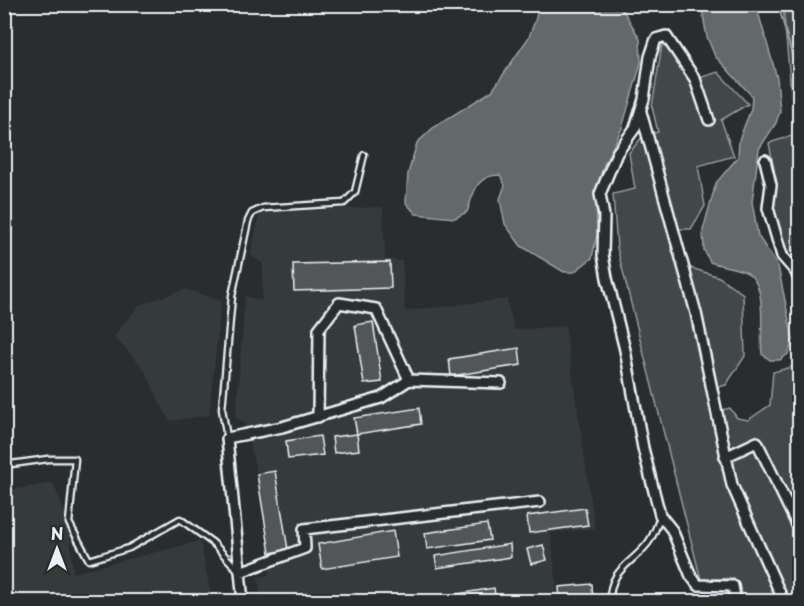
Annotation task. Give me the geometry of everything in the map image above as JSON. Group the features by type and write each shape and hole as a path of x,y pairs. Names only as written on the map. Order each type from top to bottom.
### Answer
{"street":[{"path":"795,4 800,17"},
{"path":"709,120 695,80 666,36 656,39 635,128 617,153 600,194 604,216 603,255 620,325 643,448 660,515 672,530 691,576 698,585 733,586 736,602"},
{"path":"641,110 696,313 732,485 784,602"},
{"path":"765,160 771,185 768,208 782,256 796,272 800,282"},
{"path":"318,417 319,329 339,303 376,309 409,380"},
{"path":"243,602 227,438 318,417 381,398 409,380 501,383"},
{"path":"725,456 758,442 800,531"},
{"path":"240,572 305,548 304,529 540,502"}],"lane":[{"path":"227,438 222,409 232,296 248,221 252,213 263,208 344,203 355,192 364,155"},
{"path":"4,465 48,459 75,459 69,523 89,560 129,548 180,519 213,543 240,572"},
{"path":"610,602 612,582 617,573 647,544 656,529 660,515"}],"shaded area":[{"path":"538,5 620,5 640,39 641,63 622,128 603,167 596,194 597,234 592,258 574,272 564,272 521,246 505,224 500,199 505,185 500,175 481,181 474,192 467,212 455,218 416,214 406,203 408,174 417,143 434,127 492,91 529,37"},
{"path":"701,5 756,5 777,78 780,111 776,123 759,149 752,202 758,236 778,266 793,340 788,354 780,360 770,360 762,354 762,308 757,285 751,276 743,271 710,262 704,250 703,230 716,183 738,157 739,140 751,109 752,96 715,56 707,37"},
{"path":"783,5 799,5 799,264 795,250 787,253 773,209 777,186 769,143 795,135"},
{"path":"673,42 699,78 718,72 748,104 721,120 734,156 698,166 705,206 691,229 676,229 685,266 719,277 743,294 745,356 726,385 711,389 714,412 730,408 737,418 748,420 770,405 773,372 799,365 799,601 742,601 734,578 701,580 617,248 613,194 635,189 629,153 643,136 658,132 652,107 662,45"},
{"path":"383,207 385,259 402,261 405,311 507,299 514,330 565,326 595,528 551,533 558,601 261,601 258,577 269,575 270,553 257,474 245,423 236,418 245,296 262,301 263,264 250,255 260,212"},
{"path":"186,289 221,301 209,415 169,421 144,369 114,336 139,305"},
{"path":"53,483 69,523 73,573 200,541 212,601 5,602 5,491"},
{"path":"729,590 731,601 638,601"}],"building":[{"path":"390,262 391,288 294,291 293,264"},
{"path":"373,322 382,382 364,384 355,325"},
{"path":"519,348 521,365 451,376 449,359"},
{"path":"419,408 421,424 357,434 354,418"},
{"path":"357,434 359,450 334,453 332,437"},
{"path":"320,436 323,455 288,459 286,441"},
{"path":"275,471 288,550 270,553 257,474"},
{"path":"585,508 588,525 529,533 527,516"},
{"path":"487,524 490,540 427,549 425,533"},
{"path":"393,531 397,557 322,569 318,544"},
{"path":"510,544 511,557 437,568 435,556"},
{"path":"543,545 547,560 531,564 527,549"},
{"path":"592,584 593,602 560,602 559,587"},
{"path":"494,588 496,602 408,602"}],"waterway":[{"path":"778,4 800,84"}]}
